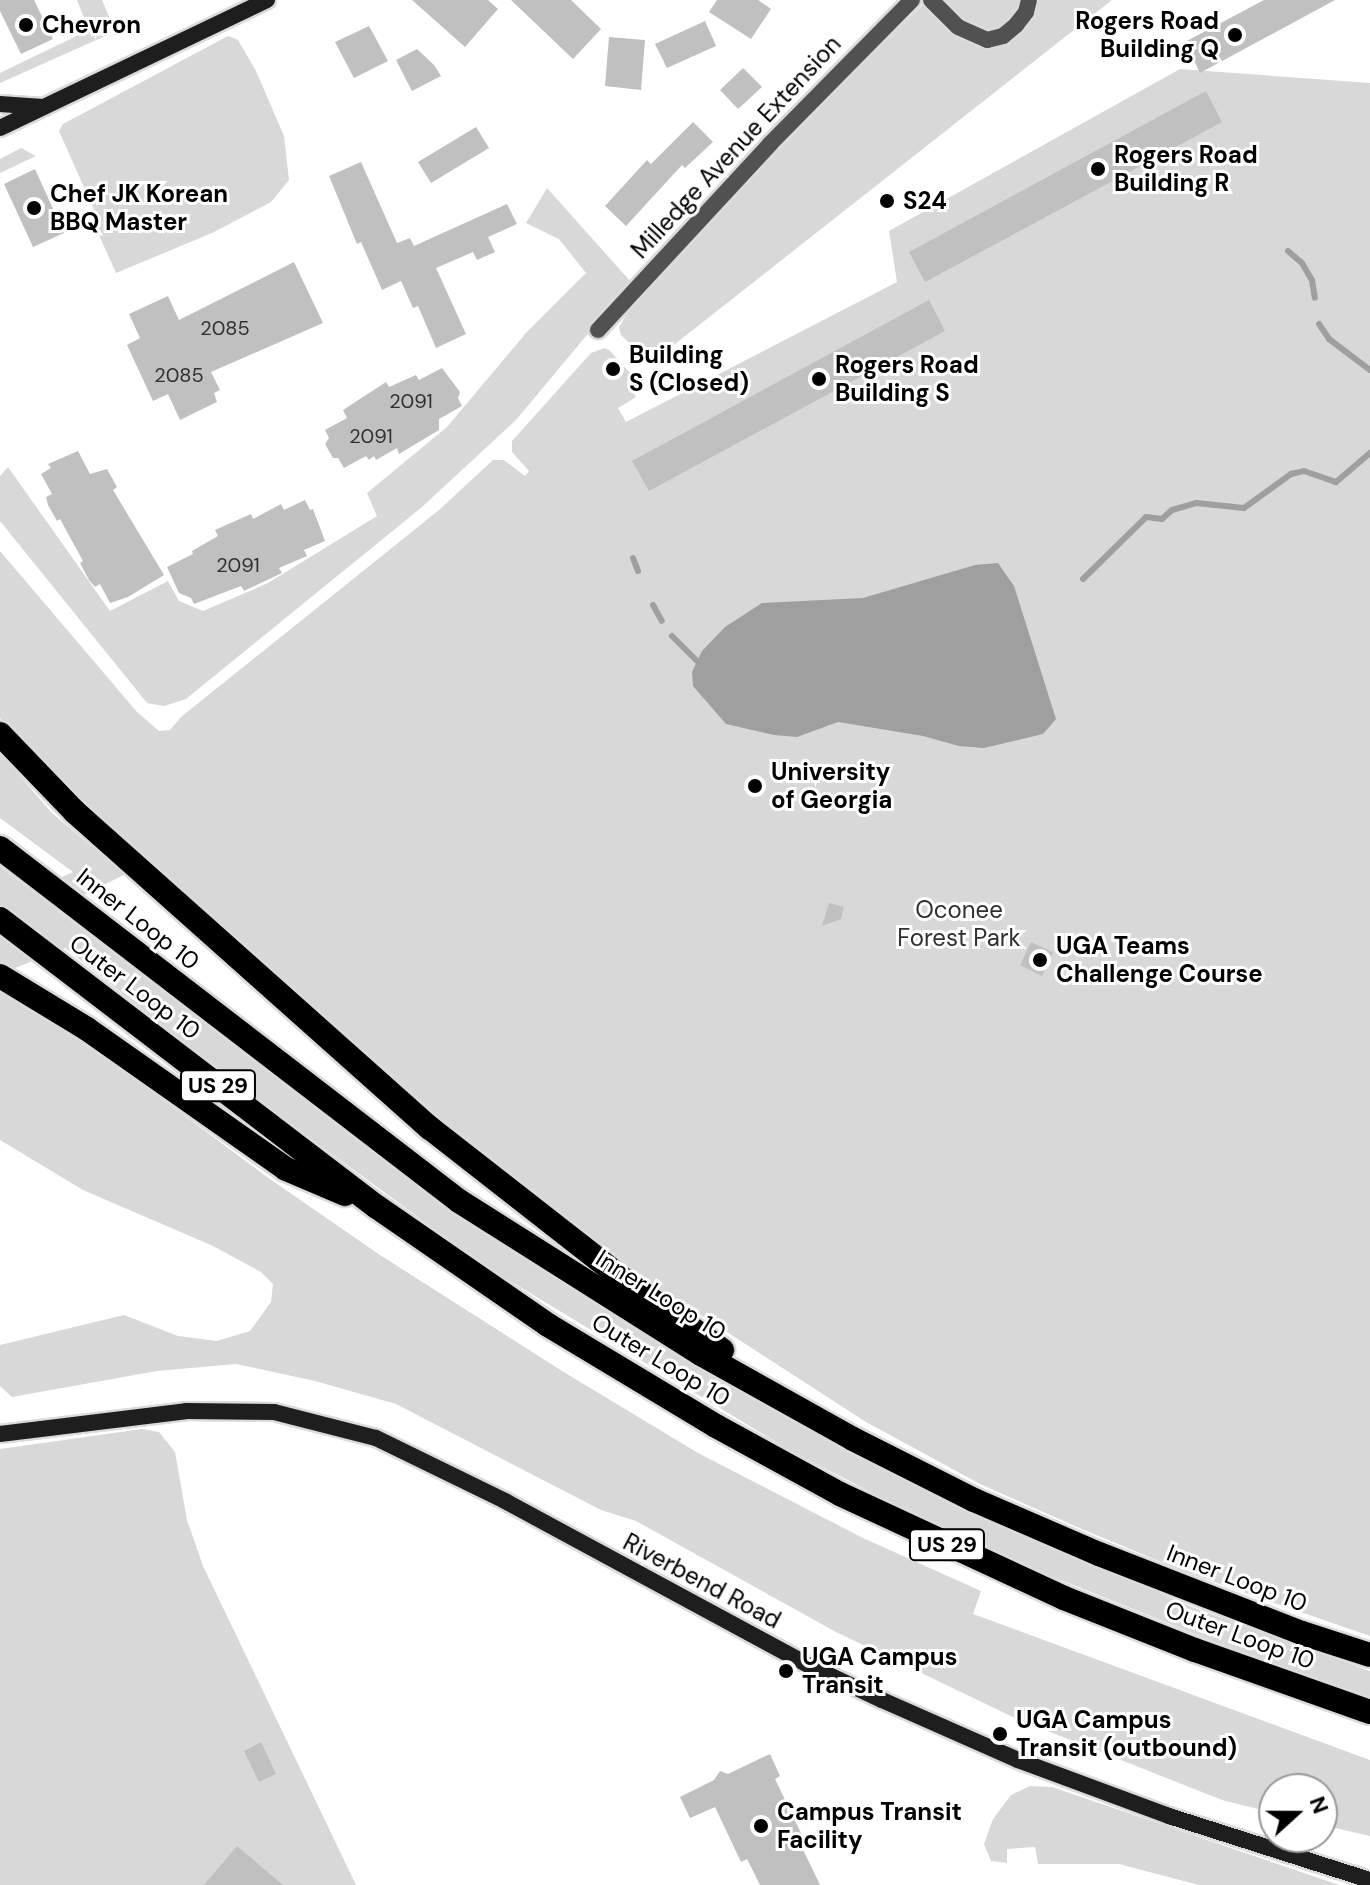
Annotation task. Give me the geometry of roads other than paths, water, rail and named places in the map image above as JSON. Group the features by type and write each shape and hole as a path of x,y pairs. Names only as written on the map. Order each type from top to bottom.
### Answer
{"highway":[{"path":"0,734 75,812 430,1128 647,1296 853,1439"},
{"name":"Inner Loop 10","path":"0,848 459,1201 701,1354 853,1439 974,1500 1085,1548 1302,1633 1370,1655"},
{"name":"Outer Loop 10","path":"0,919 377,1207 548,1325 716,1426 840,1494 1064,1598 1195,1650 1370,1712"},
{"path":"8,980 286,1169 377,1207"}],"street":[{"path":"0,128 267,0"},
{"name":"Milledge Avenue Extension","path":"598,330 770,144 912,0"},
{"path":"931,0 958,27 987,40 1003,36 1016,25 1026,12 1029,0"},
{"path":"0,104 45,107"},
{"name":"Riverbend Road","path":"0,1434 186,1411 274,1412 376,1438 505,1501 810,1666 882,1700 1018,1760 1155,1811 1370,1880"}],"waterway":[{"path":"1288,251 1302,263 1312,280 1315,298"},
{"path":"1319,324 1329,339 1370,370"},
{"path":"1083,579 1146,517 1162,519 1172,510 1196,503 1244,508 1291,474 1304,471 1336,482 1370,453"},
{"path":"633,558 638,571"},
{"path":"653,605 662,621"},
{"path":"672,636 697,661"}],"place":[{"name":"Chevron","path":"26,25"},
{"name":"Rogers Road Building Q","path":"1235,35"},
{"name":"Rogers Road Building R","path":"1098,169"},
{"name":"S24","path":"887,201"},
{"name":"Chef JK Korean BBQ Master","path":"34,208"},
{"name":"Building S (Closed)","path":"613,369"},
{"name":"Rogers Road Building S","path":"819,379"},
{"name":"University of Georgia","path":"755,786"},
{"name":"UGA Teams Challenge Course","path":"1040,960"},
{"name":"UGA Campus Transit","path":"786,1671"},
{"name":"UGA Campus Transit (outbound)","path":"1000,1734"},
{"name":"Campus Transit Facility","path":"761,1826"}],"park label":[{"name":"Oconee Forest Park","path":"959,924"}]}
